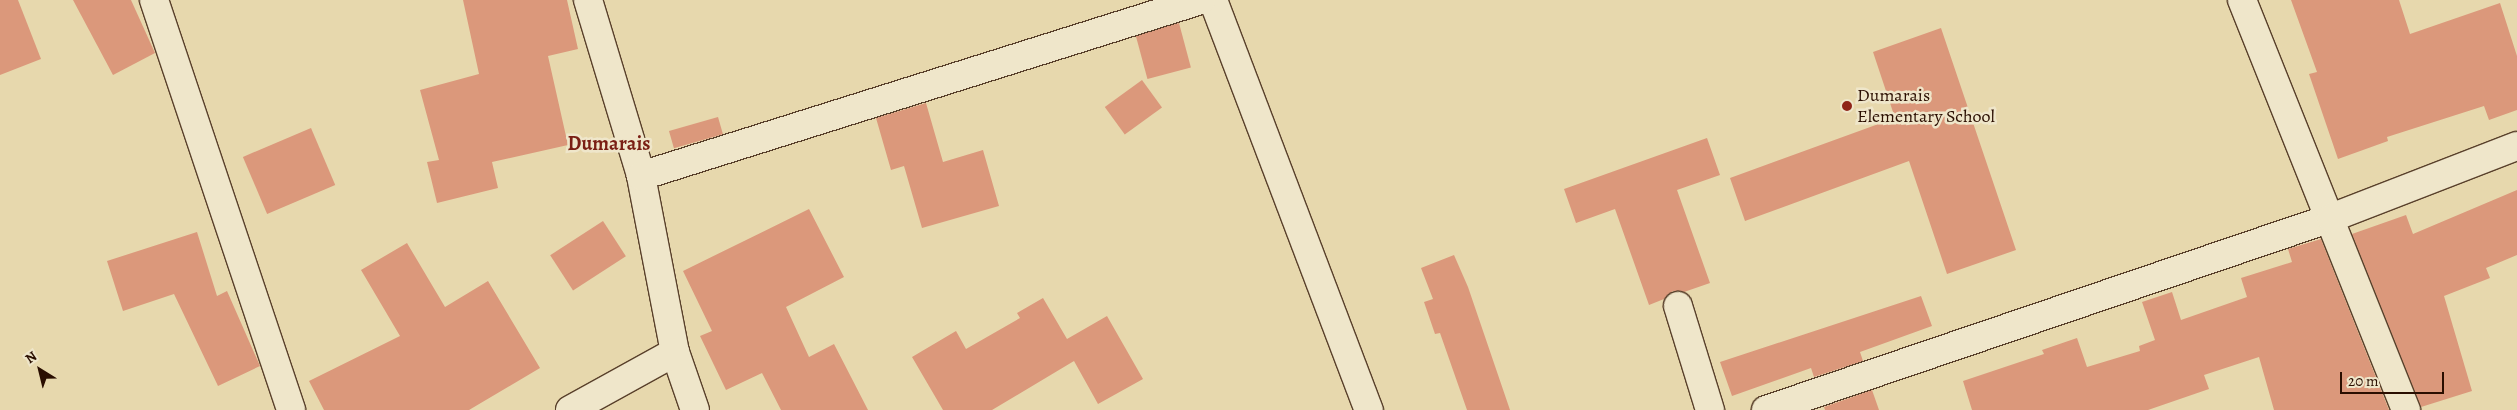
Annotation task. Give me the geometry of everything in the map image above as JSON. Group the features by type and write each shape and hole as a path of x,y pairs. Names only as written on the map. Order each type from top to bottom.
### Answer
{"street":[{"path":"154,0 291,410"},
{"path":"588,0 641,176 676,352 696,410"},
{"path":"641,176 1201,0"},
{"path":"1213,0 1369,410"},
{"path":"2242,0 2331,218 2406,410"},
{"path":"1766,410 2331,218 2517,146"},
{"path":"1678,306 1710,410"},
{"path":"570,410 676,352"}],"building":[{"path":"0,0 18,0 41,59 0,75"},
{"path":"73,0 131,0 155,53 113,75"},
{"path":"463,0 567,0 578,49 548,56 568,145 492,162 498,188 437,203 427,162 439,160 420,90 479,74"},
{"path":"2291,0 2399,0 2410,34 2500,3 2517,56 2517,110 2489,120 2484,106 2387,137 2388,141 2338,159 2309,74 2317,72"},
{"path":"1179,23 1191,67 1147,79 1136,35"},
{"path":"1941,28 2016,250 1947,274 1909,161 1745,221 1730,178 1895,118 1873,52"},
{"path":"1142,80 1162,108 1125,135 1105,107"},
{"path":"926,103 943,162 983,150 999,206 922,228 904,166 891,170 876,118"},
{"path":"718,117 723,134 674,148 669,131"},
{"path":"311,128 335,185 267,214 243,157"},
{"path":"1707,138 1720,175 1677,190 1710,283 1684,292 1673,291 1664,299 1649,305 1615,209 1576,223 1564,189"},
{"path":"2517,190 2517,255 2486,268 2490,278 2444,296 2472,391 2421,407 2352,234 2406,215 2413,234"},
{"path":"809,209 844,277 786,307 809,357 834,344 868,410 781,410 762,373 726,390 700,336 712,331 683,271"},
{"path":"603,221 626,256 573,291 550,255"},
{"path":"197,232 217,296 227,291 260,366 218,386 174,294 123,311 107,261"},
{"path":"2321,239 2389,410 2274,410 2259,357 2204,375 2209,389 2148,410 1972,410 1963,381 2044,354 2042,350 2077,338 2087,367 2140,351 2139,346 2155,340 2142,302 2172,292 2181,320 2247,297 2241,278 2292,262 2288,249"},
{"path":"407,243 445,307 488,281 540,368 469,410 324,410 309,381 400,336 361,270"},
{"path":"1454,255 1468,287 1510,410 1467,410 1440,333 1435,334 1424,302 1433,299 1421,268"},
{"path":"1921,296 1932,326 1860,352 1863,361 1814,377 1811,368 1732,396 1720,362"},
{"path":"1043,298 1067,339 1107,316 1143,379 1098,404 1074,361 992,410 943,410 912,357 956,331 966,349 1020,318 1017,313"},
{"path":"1872,390 1879,410 1825,410 1824,407"}],"place":[{"name":"Dumarais Elementary School","path":"1847,106"}],"district":[{"name":"Dumarais","path":"609,143"}]}
